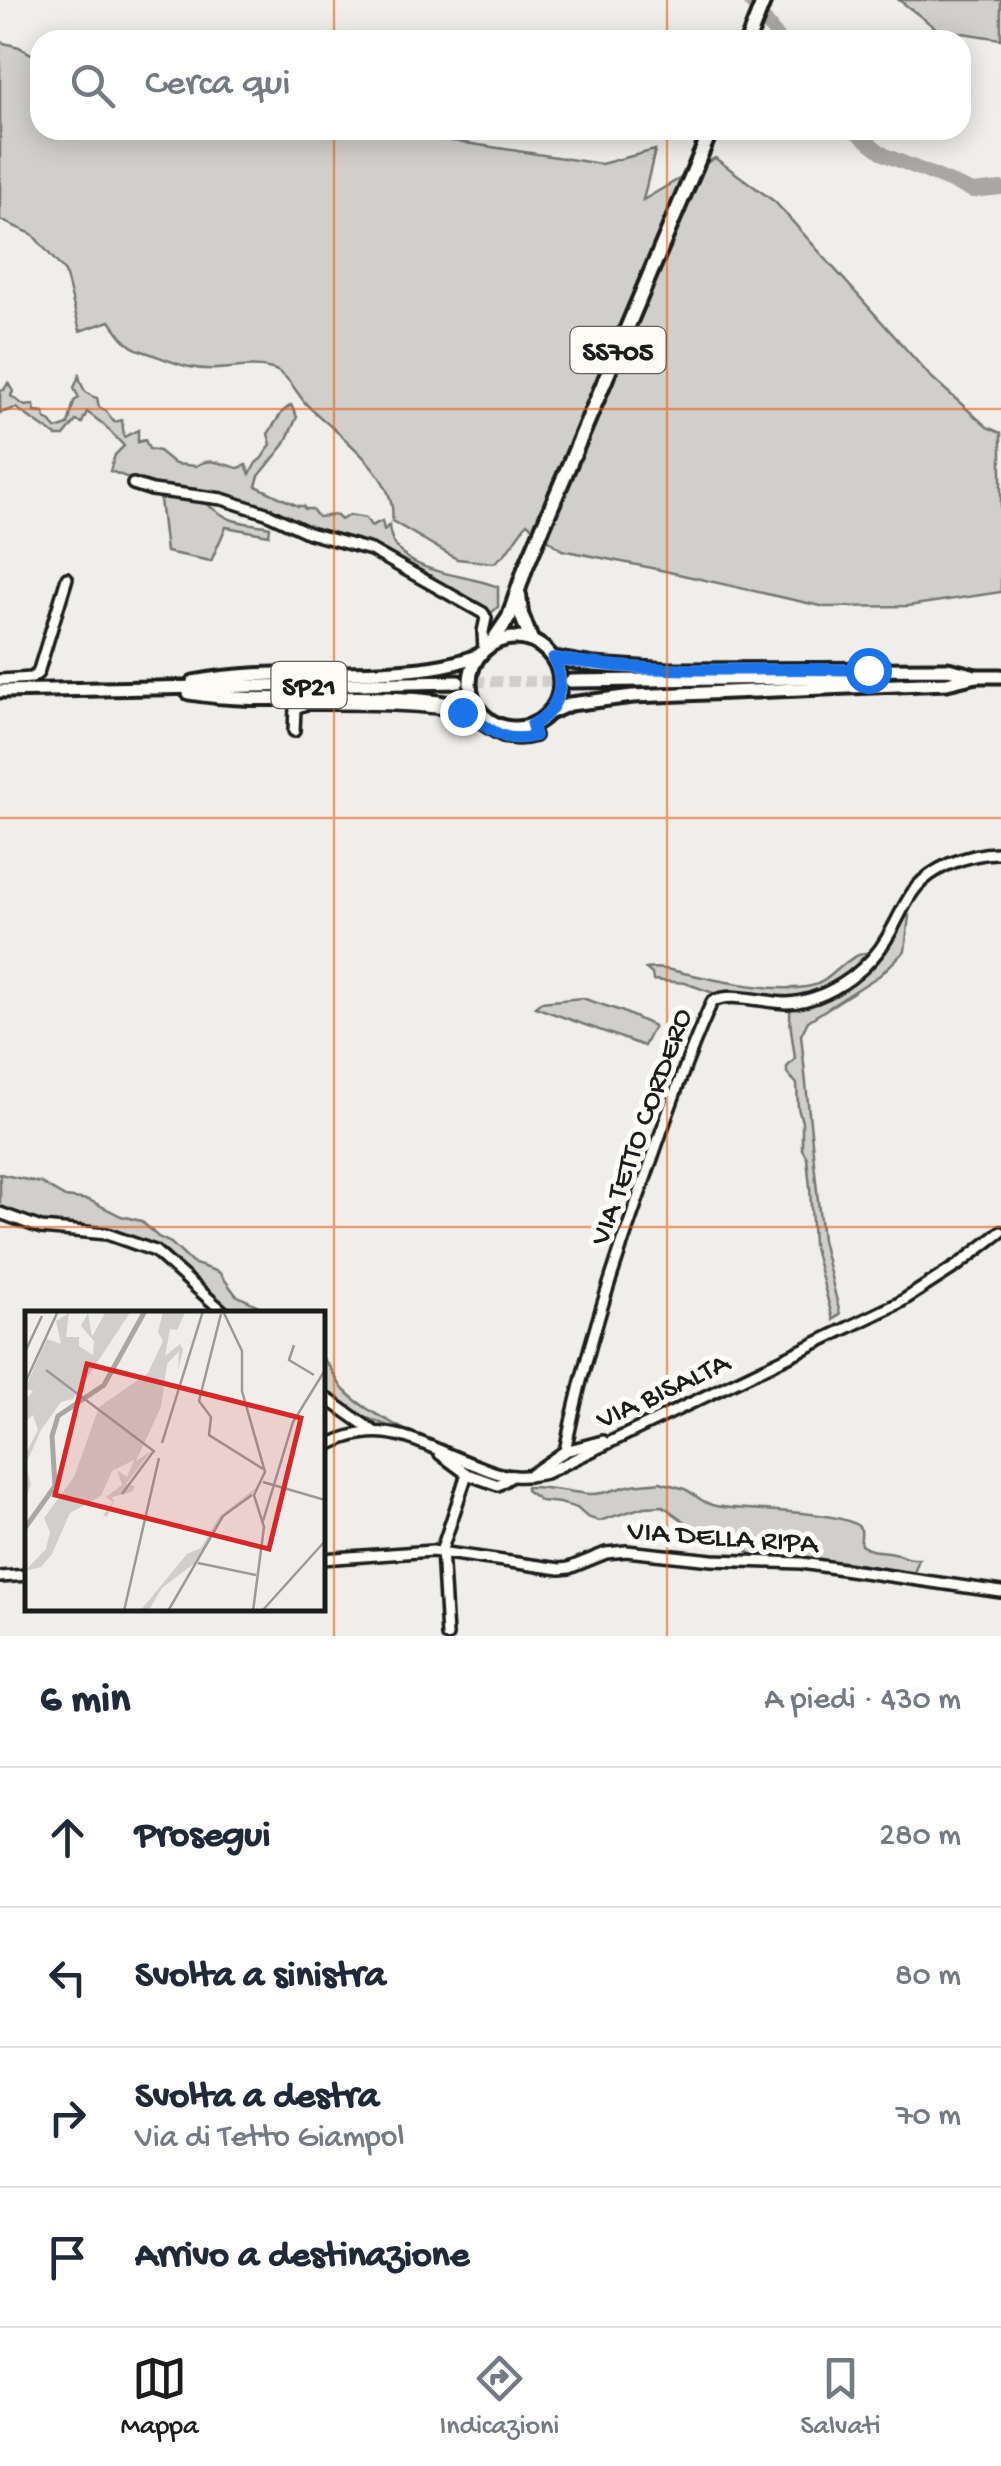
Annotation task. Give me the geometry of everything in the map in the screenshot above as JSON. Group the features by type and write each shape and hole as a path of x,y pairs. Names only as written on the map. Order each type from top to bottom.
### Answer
{"highway":[{"path":"752,30 764,0"},
{"name":"SS705","path":"484,650 510,617 524,569 707,140"},
{"path":"518,586 521,614 531,640"}],"main road":[{"path":"0,691 160,688 230,676 428,668 461,663 510,638 531,640 553,658 560,686 549,713"},
{"path":"484,650 470,674 470,688 477,708 486,718"},
{"path":"553,658 670,670 948,669 976,676"},
{"path":"160,688 229,698 424,700 464,706 505,727 519,728 570,704 633,696 947,683 976,676"},
{"path":"571,680 1001,676"},
{"name":"SP21","path":"160,688 458,682"}],"street":[{"path":"133,484 222,500 310,533 371,550 483,613 484,650"},
{"path":"0,680 32,678 38,674 68,578"},
{"path":"294,731 295,708 306,704 451,709 470,716 492,732 515,739 535,736 532,725"},
{"name":"VIA TETTO CORDERO","path":"565,1451 607,1284 670,1106 712,1002 727,997 787,1003 818,996 855,974 874,956 912,892 926,876 960,860 1001,852"},
{"path":"0,1212 41,1228 107,1234 155,1251 223,1311"},
{"name":"VIA BISALTA","path":"325,1447 350,1435 376,1432 407,1437 512,1476 559,1468 899,1303 1001,1232"},
{"path":"325,1397 376,1432"},
{"path":"529,1476 565,1451 611,1441"},
{"path":"436,1449 467,1474 498,1485 512,1476"},
{"path":"447,1636 442,1549 467,1474"},
{"name":"VIA DELLA RIPA","path":"325,1559 432,1551 560,1569 606,1553 626,1551 801,1564 1001,1592"},
{"path":"0,1577 25,1575"}],"shaded area":[{"path":"899,0 1001,0 1001,39 971,34 971,30 937,29"},
{"path":"0,42 30,53 30,140 446,140 601,164 655,150 643,200 715,158 775,202 930,376 987,427 1001,433 1001,592 908,606 825,607 562,550 527,523 494,563 457,559 392,521 392,504 376,472 278,371 184,366 132,347 110,321 80,331 65,272 32,234 0,220"},
{"path":"79,376 85,390 97,398 99,407 114,422 122,420 124,437 138,430 138,442 145,440 149,449 159,451 175,464 196,466 212,461 239,468 246,465 250,474 271,444 268,434 291,405 297,417 284,445 259,476 256,486 312,509 318,517 336,515 341,520 349,515 366,518 371,526 382,521 384,530 389,525 393,542 416,563 498,587 498,607 491,613 378,548 306,528 270,509 210,493 194,491 194,498 230,519 270,527 269,535 226,527 211,561 166,552 160,499 178,497 178,491 162,485 153,487 110,471 115,455 124,446 103,424 87,412 82,423 76,421 64,436 56,436 16,408 0,413 0,390 8,383 13,391 11,396 25,406 34,405 35,412 44,413 56,429 68,425 74,401 79,398 74,388"},
{"path":"909,916 905,951 880,975 808,1021 801,1035 822,1240 840,1314 833,1320 813,1244 797,1084 787,1073 795,1059 791,1002 716,994 685,983 653,980 646,969 768,987 811,986 853,958 871,952 890,919"},
{"path":"582,998 654,1026 644,1046 535,1007 541,1002"},
{"path":"0,1174 41,1183 65,1197 89,1200 141,1221 192,1263 219,1272 236,1295 269,1311 230,1311 164,1251 149,1243 105,1230 42,1225 0,1208"},
{"path":"325,1361 352,1398 414,1435 364,1417 325,1392"},
{"path":"660,1482 716,1506 794,1512 854,1523 861,1530 861,1545 865,1548 919,1559 914,1573 846,1562 763,1558 739,1546 713,1542 663,1506 644,1507 599,1521 577,1508 541,1501 526,1490 542,1487 594,1494"}],"waterway":[{"path":"749,0 772,30"},
{"path":"866,140 885,155 973,191 1001,188"}],"tunnel":[{"path":"458,682 571,681"}],"route":[{"path":"462,712 500,736 535,736 532,725 549,713 559,693 560,679 553,658 670,670 868,670"}]}
